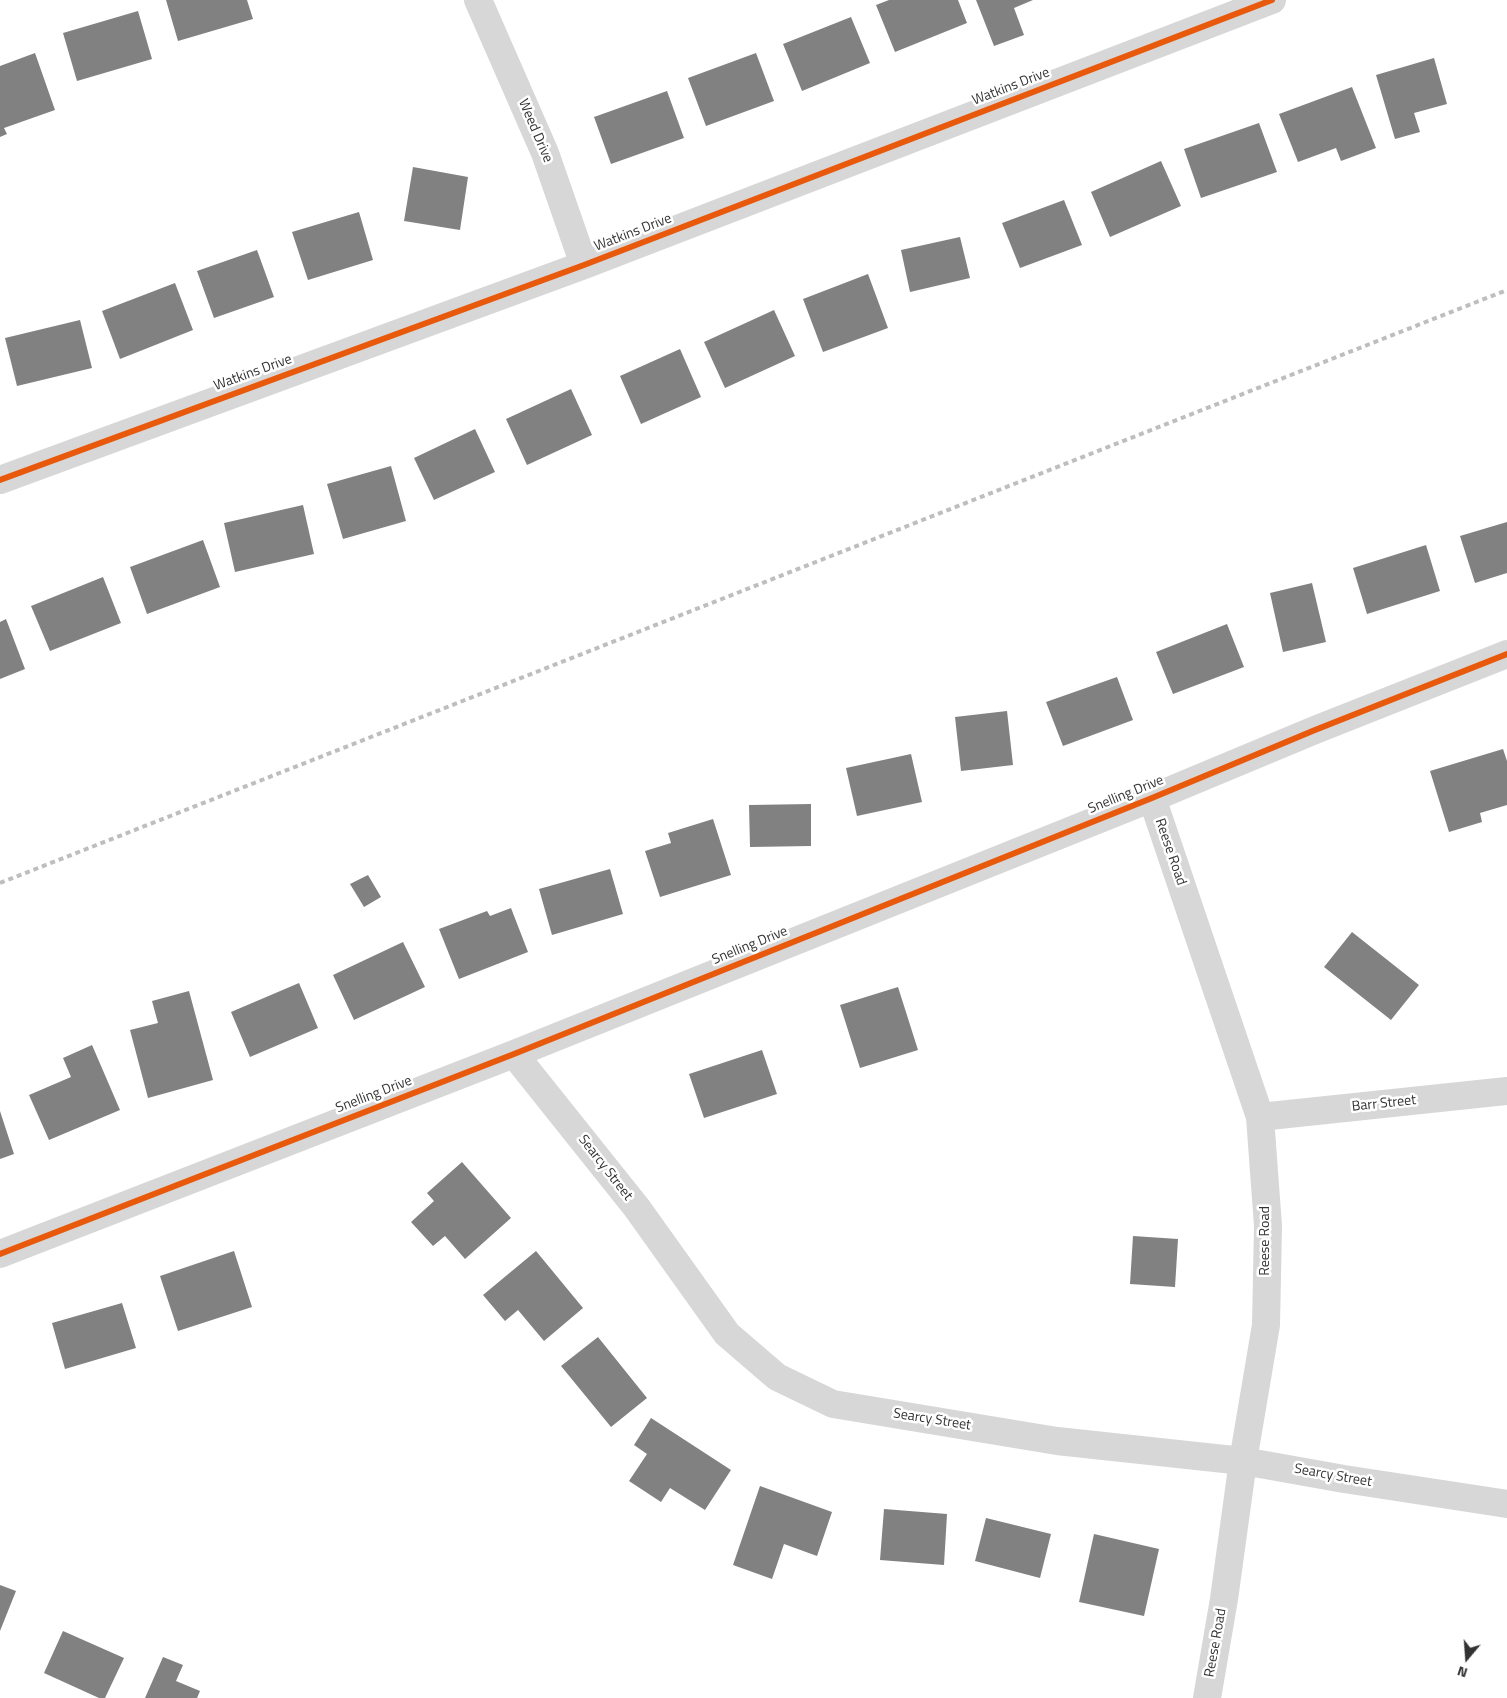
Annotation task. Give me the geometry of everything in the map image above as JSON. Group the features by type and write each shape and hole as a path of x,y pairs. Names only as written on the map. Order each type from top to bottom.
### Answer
{"street":[{"name":"Weed Drive","path":"478,0 545,153 584,265"},
{"name":"Watkins Drive","path":"0,480 584,265 1272,0"},
{"name":"Snelling Drive","path":"0,1254 514,1054 1507,654"},
{"name":"Reese Road","path":"1152,798 1260,1116 1268,1226 1266,1325 1207,1698"},
{"name":"Searcy Street","path":"514,1054 637,1208 727,1334 777,1377 833,1404 1057,1441 1243,1461 1344,1479 1507,1504"},
{"name":"Barr Street","path":"1260,1116 1507,1091"}],"building":[{"path":"166,0 247,0 253,19 178,41"},
{"path":"889,0 958,0 967,23 895,52 876,5"},
{"path":"976,0 1033,0 1014,8 1024,35 994,46"},
{"path":"138,11 152,59 77,81 63,33"},
{"path":"851,17 870,63 802,91 783,44"},
{"path":"35,53 55,110 4,128 7,134 0,137 0,66"},
{"path":"756,53 774,101 706,126 688,78"},
{"path":"1434,58 1447,104 1414,113 1420,132 1395,139 1376,75"},
{"path":"1352,87 1376,148 1341,161 1336,148 1298,162 1279,114"},
{"path":"667,91 684,138 611,164 594,117"},
{"path":"1259,123 1277,172 1201,198 1184,149"},
{"path":"1161,161 1181,206 1110,237 1091,192"},
{"path":"413,167 468,177 460,230 404,221"},
{"path":"1064,200 1082,245 1020,268 1002,223"},
{"path":"359,212 373,260 308,280 292,232"},
{"path":"960,237 970,278 910,292 901,250"},
{"path":"257,250 274,297 214,318 197,271"},
{"path":"868,274 888,328 823,352 803,299"},
{"path":"175,283 193,330 120,359 102,311"},
{"path":"774,310 795,356 725,388 704,342"},
{"path":"80,320 92,368 17,386 5,338"},
{"path":"680,349 701,397 641,424 620,376"},
{"path":"571,389 592,435 527,465 506,419"},
{"path":"475,429 495,472 434,500 414,458"},
{"path":"391,466 406,521 343,539 327,484"},
{"path":"303,505 314,554 235,572 224,523"},
{"path":"1507,522 1507,573 1475,583 1460,536"},
{"path":"203,540 220,587 147,614 130,567"},
{"path":"1426,545 1440,591 1367,614 1353,568"},
{"path":"103,577 121,623 50,651 31,606"},
{"path":"1312,583 1326,642 1283,652 1270,593"},
{"path":"6,619 25,669 0,679 0,622"},
{"path":"1227,624 1244,667 1173,694 1156,652"},
{"path":"1117,677 1133,720 1063,746 1046,702"},
{"path":"1007,711 1013,765 961,771 955,717"},
{"path":"1503,749 1507,761 1507,805 1480,813 1482,822 1449,832 1430,771"},
{"path":"911,754 922,802 857,816 846,768"},
{"path":"811,804 811,846 750,847 749,805"},
{"path":"713,819 731,875 660,897 645,851 671,843 668,833"},
{"path":"610,869 623,914 552,935 539,889"},
{"path":"368,875 381,897 364,907 350,884"},
{"path":"511,908 528,952 459,979 439,929 487,911 490,916"},
{"path":"1352,932 1419,985 1391,1020 1324,967"},
{"path":"403,942 425,987 354,1020 333,975"},
{"path":"299,983 318,1028 250,1057 231,1012"},
{"path":"898,987 918,1050 860,1068 840,1005"},
{"path":"189,991 213,1080 148,1098 130,1030 158,1023 152,1001"},
{"path":"92,1045 120,1110 49,1140 29,1095 71,1077 63,1058"},
{"path":"762,1050 777,1094 704,1118 689,1074"},
{"path":"0,1111 14,1154 0,1159"},
{"path":"462,1162 511,1218 465,1259 445,1236 433,1246 411,1222 434,1201 427,1193"},
{"path":"1133,1236 1178,1239 1175,1287 1130,1284"},
{"path":"234,1251 252,1307 178,1331 160,1276"},
{"path":"536,1251 583,1308 544,1341 518,1310 505,1321 483,1295"},
{"path":"122,1303 136,1348 65,1369 52,1323"},
{"path":"598,1337 647,1398 611,1427 561,1366"},
{"path":"651,1418 731,1470 705,1510 670,1488 661,1502 629,1481 647,1454 634,1445"},
{"path":"760,1486 832,1512 817,1556 784,1544 772,1579 733,1565"},
{"path":"884,1509 947,1514 944,1565 880,1560"},
{"path":"986,1518 1051,1534 1040,1578 975,1561"},
{"path":"1094,1534 1159,1549 1144,1616 1079,1602"},
{"path":"0,1585 16,1591 0,1631"},
{"path":"63,1631 124,1658 105,1698 99,1698 44,1673"},
{"path":"163,1657 183,1665 176,1681 200,1691 197,1698 145,1698"}],"railway":[{"path":"0,883 1507,290"}],"cycle path":[{"path":"0,480 584,265 1272,0"},
{"path":"0,1254 514,1054 1507,654"}]}
